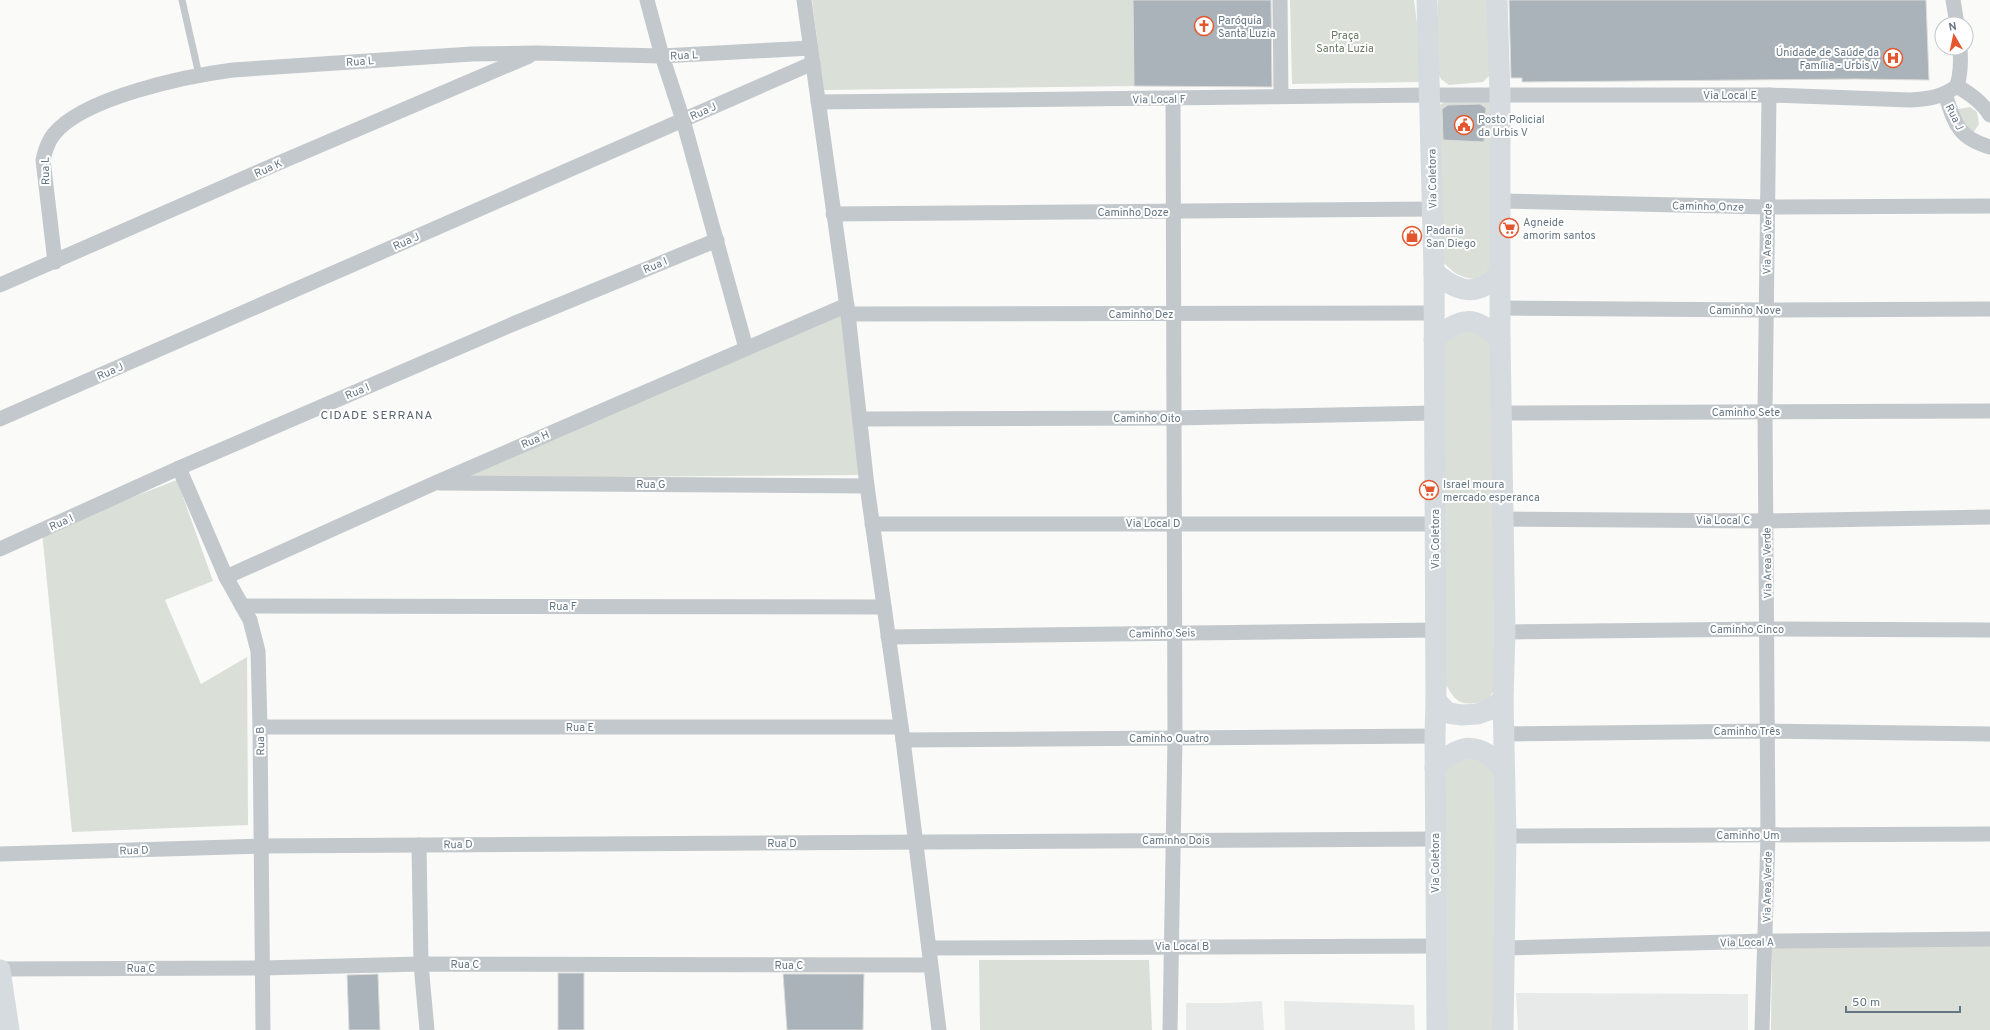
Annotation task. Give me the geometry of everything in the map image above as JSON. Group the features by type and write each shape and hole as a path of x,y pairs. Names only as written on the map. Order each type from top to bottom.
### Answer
{"street":[{"path":"647,0 662,56 683,120 746,348"},
{"path":"804,0 847,309 867,486 902,734 939,1030"},
{"path":"1280,0 1280,96"},
{"name":"Via Coletora","path":"1427,0 1434,272 1436,701 1435,839 1437,1030"},
{"path":"1497,0 1500,96 1498,201 1505,632 1503,700 1506,836 1503,1030"},
{"path":"1953,0 1956,16"},
{"name":"Rua L","path":"55,262 43,160 46,150 54,135 76,116 94,107 153,86 199,75 233,70 456,55 537,53 662,56 811,48"},
{"name":"Rua K","path":"0,285 267,168 537,53"},
{"path":"1960,56 1960,72 1951,90 1975,98 1986,108 1990,115"},
{"name":"Rua J","path":"0,419 813,63"},
{"name":"Via Local E","path":"1500,96 1768,95 1910,100 1932,98 1951,90"},
{"name":"Rua J","path":"1951,90 1959,130 1969,140 1990,147"},
{"name":"Via Area Verde","path":"1762,1030 1766,942 1768,836 1768,629 1765,412 1768,95"},
{"name":"Via Local F","path":"818,102 1173,99 1280,96 1500,96"},
{"path":"1170,1030 1172,840 1175,738 1173,632 1173,99"},
{"name":"Caminho Onze","path":"1498,201 1767,207 1990,206"},
{"name":"Caminho Doze","path":"833,214 1433,209"},
{"name":"Rua I","path":"0,549 179,468 513,324 716,240"},
{"path":"1434,272 1445,282 1457,288 1478,289 1490,284 1499,272"},
{"name":"Caminho Nove","path":"1500,308 1766,310 1990,309"},
{"name":"Caminho Dez","path":"847,309 1173,314 1434,313"},
{"name":"Rua H","path":"226,577 435,483 746,348 847,309"},
{"path":"1434,340 1448,327 1461,321 1467,321 1483,325 1500,340"},
{"name":"Caminho Sete","path":"1501,413 1990,411"},
{"name":"Caminho Oito","path":"860,419 1174,418 1434,413"},
{"name":"Rua B","path":"179,468 226,577 250,620 258,651 263,1030"},
{"name":"Rua G","path":"435,483 867,486"},
{"name":"Via Local C","path":"1503,519 1766,521 1990,517"},
{"name":"Via Local D","path":"872,524 1435,524"},
{"name":"Rua F","path":"242,606 884,607"},
{"name":"Caminho Cinco","path":"1505,632 1768,629 1990,630"},
{"name":"Caminho Seis","path":"888,637 1173,632 1435,630"},
{"path":"1436,701 1448,713 1462,715 1477,714 1491,709 1503,700"},
{"name":"Rua E","path":"260,727 902,734"},
{"name":"Caminho Três","path":"1504,734 1768,730 1990,734"},
{"name":"Caminho Quatro","path":"902,734 1175,738 1435,736"},
{"path":"1435,768 1446,756 1457,750 1469,749 1481,750 1493,756 1504,770"},
{"name":"Caminho Um","path":"1506,836 1990,834"},
{"name":"Caminho Dois","path":"916,843 1435,839"},
{"name":"Rua D","path":"0,854 261,846 916,843"},
{"path":"419,845 421,964 428,1030"},
{"name":"Via Local A","path":"1504,948 1990,939"},
{"name":"Via Local B","path":"929,948 1436,946"},
{"name":"Rua C","path":"0,969 262,968 421,964 930,965"},
{"path":"0,969 9,1030"}],"lane":[{"path":"182,0 199,75"}],"shaded area":[{"path":"1516,993 1748,994 1748,1030 1518,1030"},
{"path":"1262,1001 1264,1030 1186,1030 1186,1003"},
{"path":"1284,1001 1414,1005 1415,1030 1285,1030"}],"green space":[{"path":"812,0 1133,0 1134,86 824,90"},
{"name":"Praça Santa Luzia","path":"1290,0 1414,0 1419,39 1419,82 1292,84"},
{"path":"1438,0 1491,0 1491,74 1483,82 1449,85 1441,79 1436,67"},
{"path":"1485,99 1492,104 1491,267 1477,279 1459,275 1444,263 1437,116 1440,105 1447,100"},
{"path":"1970,107 1977,112 1979,124 1973,133 1956,115 1959,109"},
{"path":"843,310 862,475 458,478"},
{"path":"1469,326 1495,348 1495,689 1487,701 1465,703 1460,702 1452,695 1444,681 1440,347"},
{"path":"177,480 213,581 165,600 201,684 247,657 248,825 72,832 42,532"},
{"path":"1476,755 1497,770 1499,1030 1444,1030 1443,771 1451,763"},
{"path":"1990,945 1990,1030 1771,1030 1772,946"},
{"path":"979,960 1149,960 1152,1030 980,1030"}],"building":[{"name":"Paróquia Santa Luzia","path":"1133,0 1271,0 1272,87 1134,86"},
{"path":"1509,0 1926,0 1929,80 1857,79 1522,82 1522,78 1511,78"},
{"name":"Posto Policial da Urbis V","path":"1480,104 1486,108 1484,142 1443,140 1442,109 1448,105"},
{"path":"558,973 584,973 584,1030 558,1030"},
{"path":"378,974 380,1030 349,1030 347,975"},
{"path":"783,974 864,974 863,1030 787,1030"}],"place":[{"name":"Paróquia Santa Luzia","path":"1204,26"},
{"name":"Únidade de Saúde da Família - Urbis V","path":"1893,58"},
{"name":"Posto Policial da Urbis V","path":"1464,125"},
{"name":"Agneide amorim santos","path":"1509,228"},
{"name":"Padaria San Diego","path":"1412,236"},
{"name":"Israel moura mercado esperanca","path":"1429,490"}],"district":[{"name":"CIDADE SERRANA","path":"377,415"}]}
